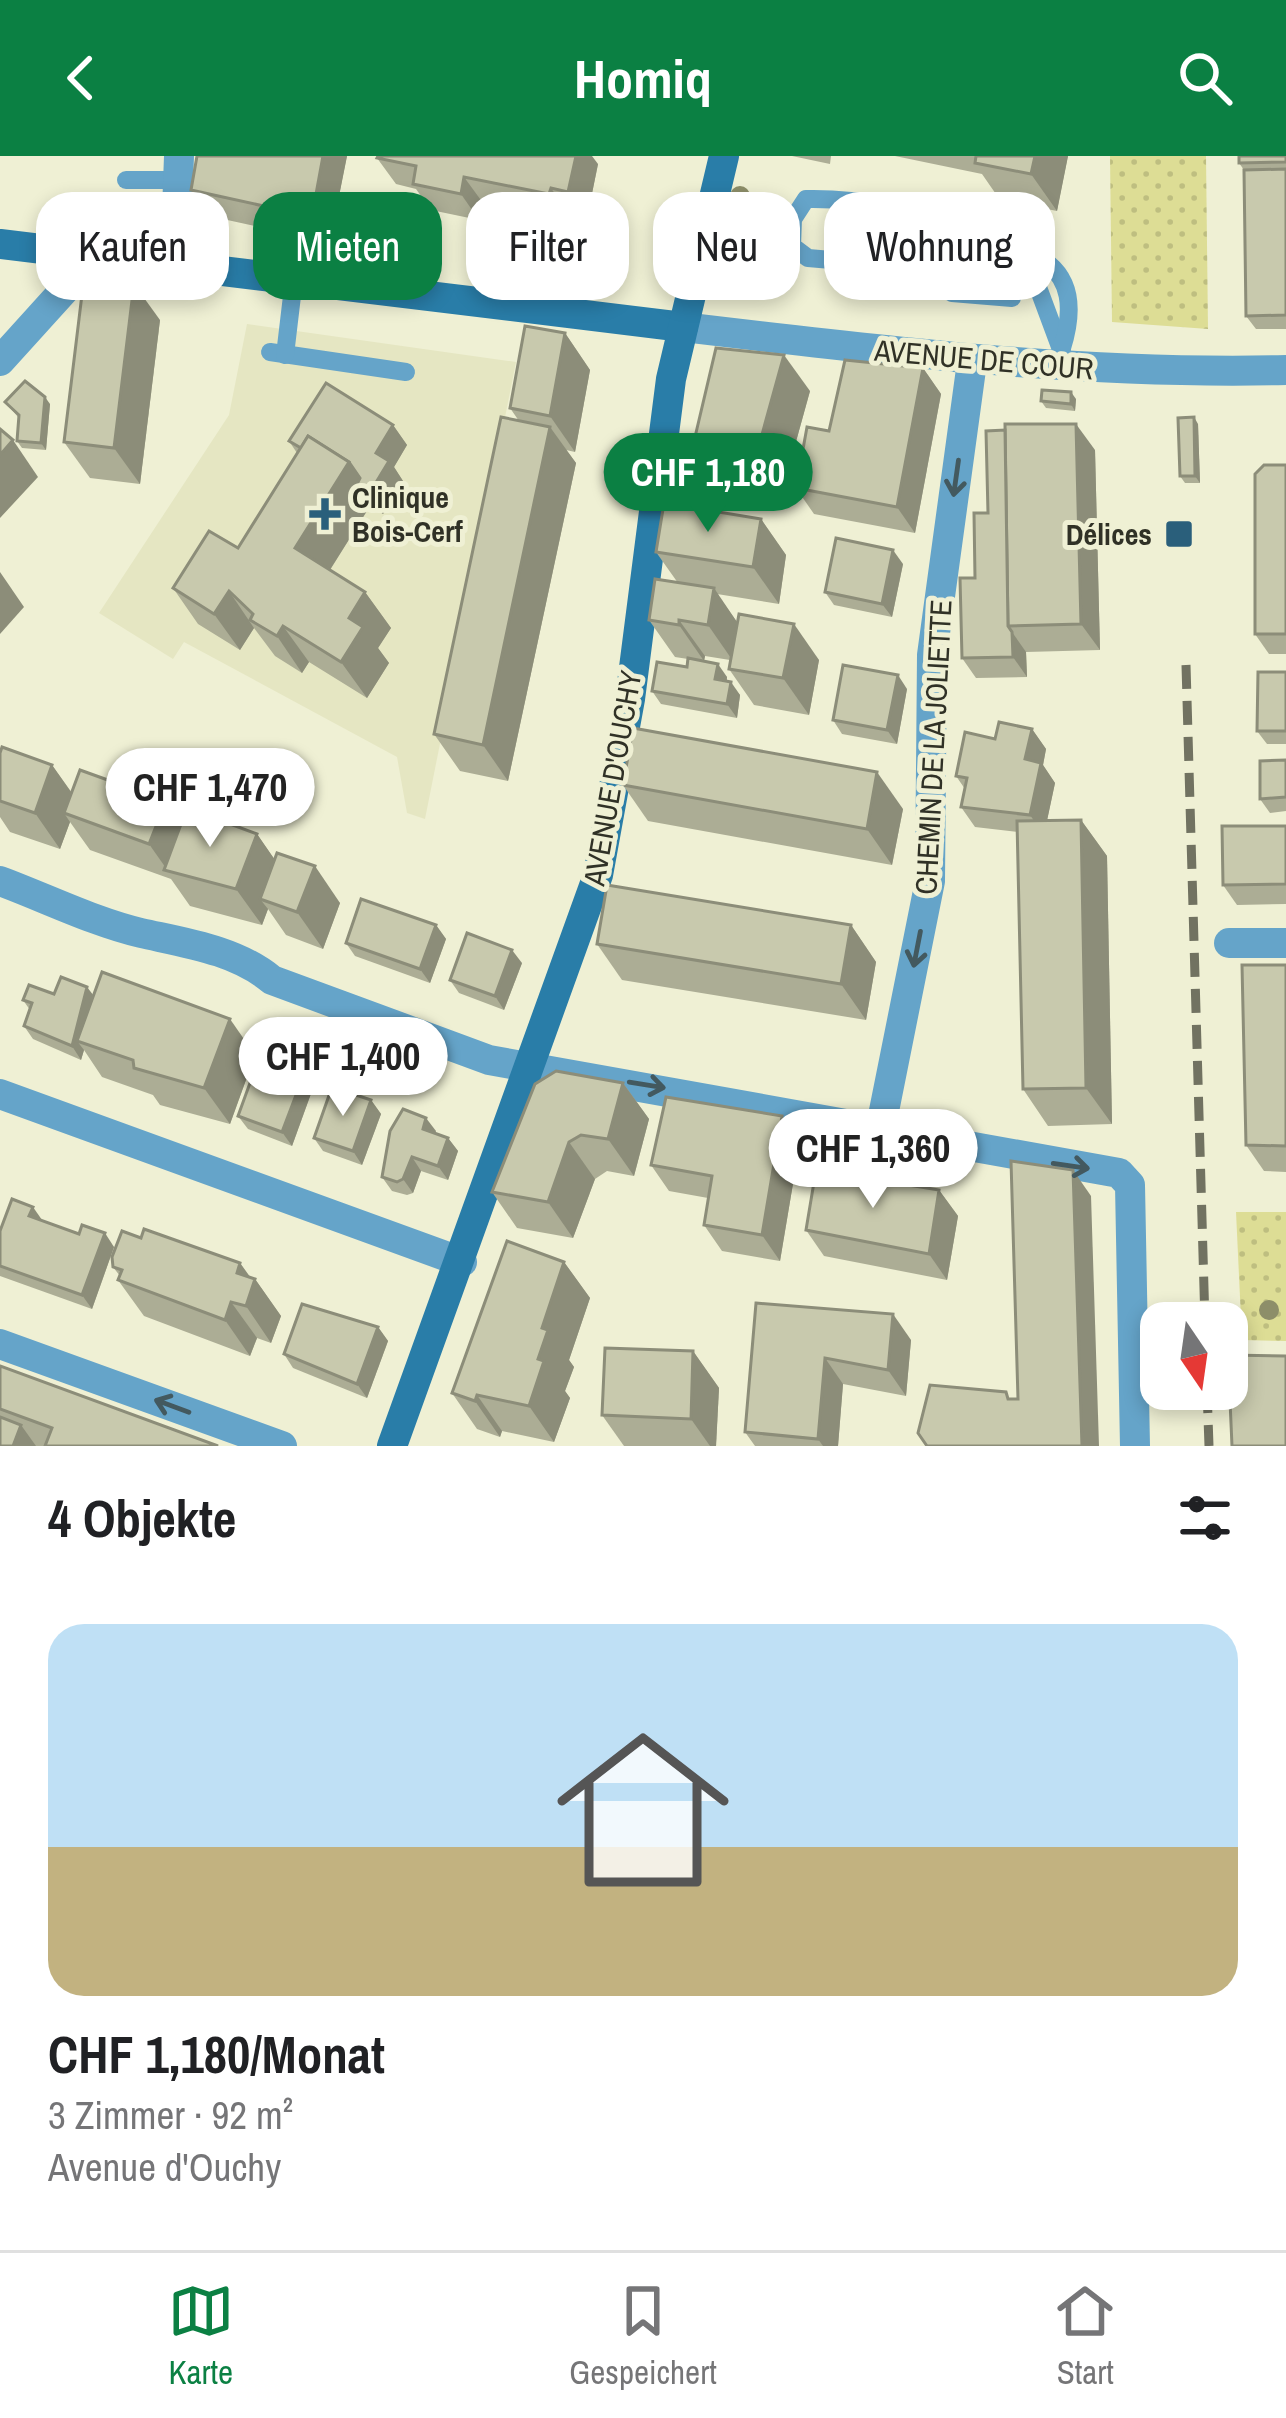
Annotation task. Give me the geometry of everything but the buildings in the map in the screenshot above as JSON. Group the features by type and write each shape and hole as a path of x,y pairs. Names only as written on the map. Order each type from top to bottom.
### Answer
{"main road":[{"name":"AVENUE D'OUCHY","path":"392,1446 598,875 613,803 639,596 682,327 724,156"},
{"path":"0,244 36,248"},
{"path":"442,297 682,327"}],"street":[{"path":"0,362 56,300"},
{"name":"AVENUE DE COUR","path":"682,327 972,362 1062,358 1286,370"},
{"name":"CHEMIN DE LA JOLIETTE","path":"880,1131 930,881 932,655 972,362"},
{"path":"0,881 141,933 170,936 256,967 272,980 489,1060 1119,1173 1130,1185 1135,1446"},
{"path":"1229,943 1286,943"},
{"path":"0,1094 462,1262"},
{"path":"0,1344 282,1446"}],"lane":[{"path":"126,180 178,168"},
{"path":"806,199 888,209 896,222 889,250 878,264 808,258 792,246 793,219 806,199"},
{"path":"1055,270 1068,299 1069,325 1062,358"},
{"path":"290,300 278,354 406,372"}],"shaded area":[{"name":"Clinique Bois-Cerf","path":"247,324 516,362 425,819 407,813 397,757 184,642 173,659 99,613 229,415"}],"green space":[{"path":"1110,156 1206,156 1208,329 1112,322"},
{"path":"1236,1212 1286,1212 1286,1341 1248,1340 1248,1302 1240,1302"}],"railway":[{"path":"1186,665 1204,1302"},
{"path":"1208,1410 1209,1446"}],"place":[{"name":"Clinique Bois-Cerf","path":"325,514"},
{"name":"Délices","path":"1179,534"}]}
